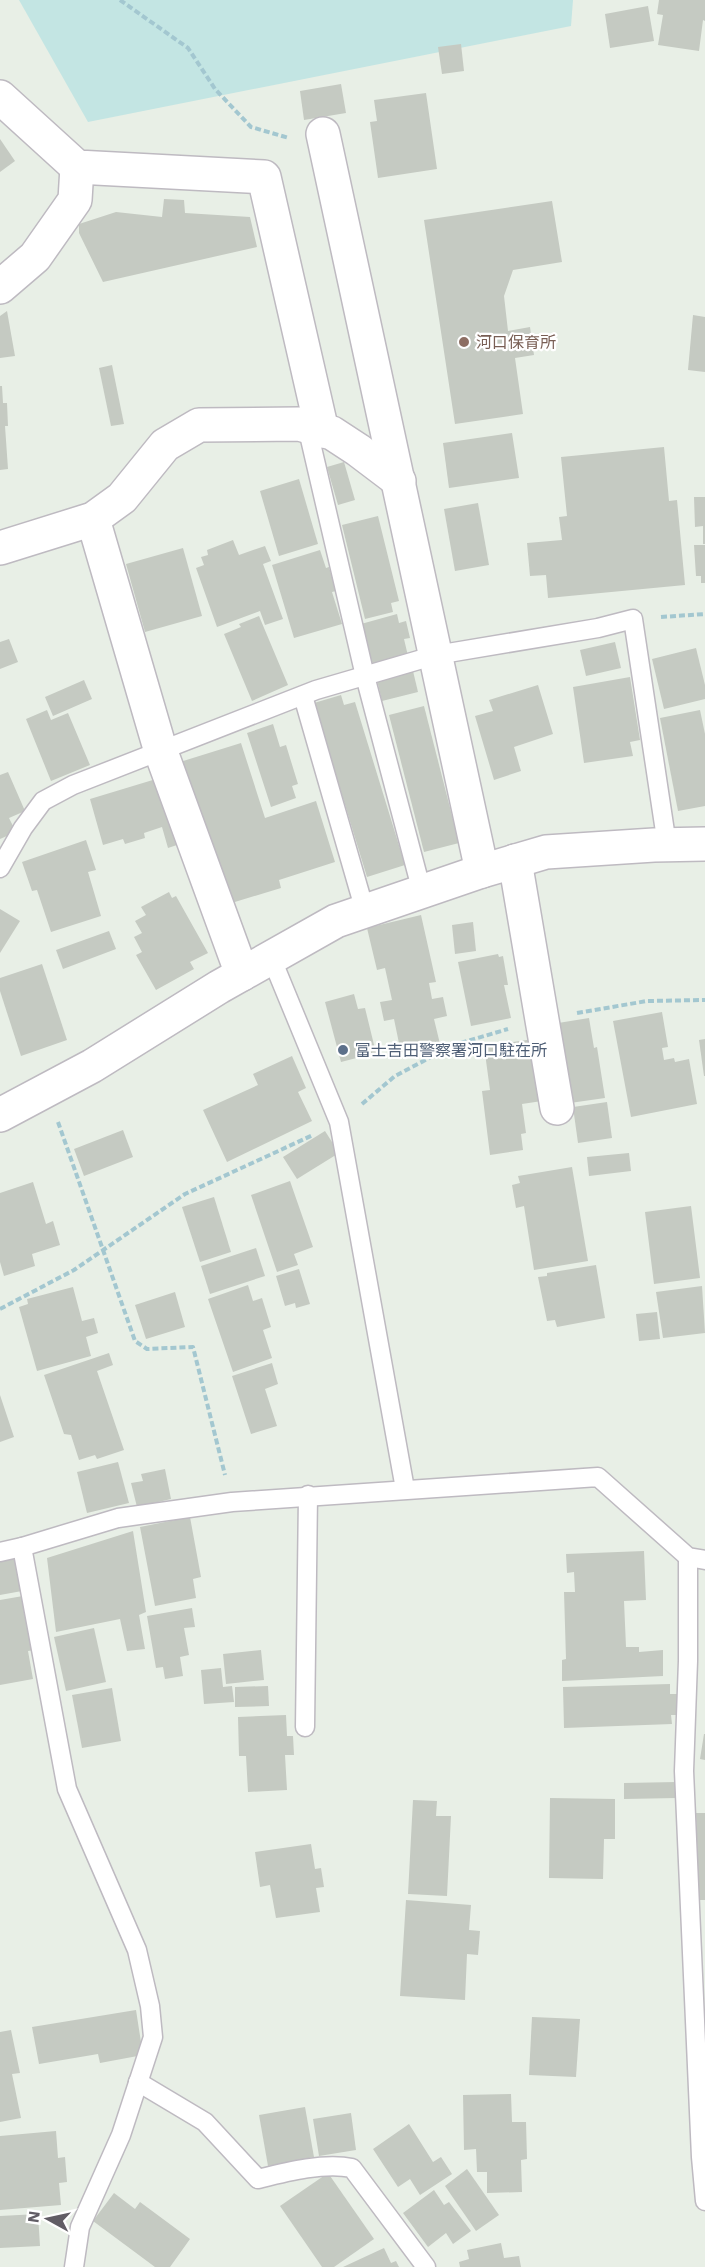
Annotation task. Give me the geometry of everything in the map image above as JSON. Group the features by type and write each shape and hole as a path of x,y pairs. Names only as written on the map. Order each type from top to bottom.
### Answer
{"street":[{"path":"0,97 77,167 264,177 314,428"},
{"path":"324,138 482,871"},
{"path":"0,287 34,257 75,200 77,167"},
{"path":"0,548 93,519 122,498 165,445 199,425 299,424 332,433 399,481"},
{"path":"93,519 161,752 242,974"},
{"path":"0,1115 92,1066 242,974 336,921 482,871 546,852 705,844"},
{"path":"515,861 557,1108"}],"lane":[{"path":"314,428 365,676 422,892"},
{"path":"0,868 23,828 43,801 73,785 303,696 365,676 436,655 598,628 633,619 667,845"},
{"path":"303,696 365,911"},
{"path":"272,957 339,1122 405,1489"},
{"path":"0,1552 118,1518 232,1502 308,1495 597,1478 696,1558 688,1661 684,1771 701,2157 705,2201"},
{"path":"305,1727 308,1495"},
{"path":"22,1547 67,1789 137,1950 150,2006 153,2037 121,2135 80,2227 74,2267"},
{"path":"138,2082 205,2122 258,2179 302,2169 344,2166 352,2168 426,2267"}],"path":[{"path":"120,0 188,48 215,89 251,127 309,144 324,138"},
{"path":"633,619 705,614"},
{"path":"47,1090 135,1341 147,1349 193,1347 232,1502"}],"shaded area":[{"path":"19,0 573,0 571,26 88,122"}],"building":[{"path":"659,0 705,0 705,21 703,20 699,51 658,45 663,15 657,14"},
{"path":"648,6 654,41 610,48 605,14"},
{"path":"461,44 464,71 442,74 438,47"},
{"path":"341,84 346,113 304,120 300,91"},
{"path":"426,93 437,169 378,178 370,122 377,121 374,100"},
{"path":"0,139 15,161 0,172"},
{"path":"164,199 184,200 185,213 250,217 257,247 103,282 79,233 79,224 116,212 162,217"},
{"path":"552,201 562,262 513,270 504,296 508,331 530,327 534,355 515,358 523,414 455,424 424,220"},
{"path":"7,311 15,356 0,358 0,316"},
{"path":"693,315 705,317 705,372 688,370"},
{"path":"112,365 124,424 111,426 99,368"},
{"path":"0,386 2,386 3,403 7,403 8,426 5,426 8,469 0,470"},
{"path":"512,433 519,478 449,488 443,443"},
{"path":"664,447 669,501 677,500 685,585 548,598 546,575 530,576 527,543 562,540 559,517 567,516 561,457"},
{"path":"344,462 355,500 338,505 327,467"},
{"path":"299,479 318,544 279,556 260,491"},
{"path":"694,497 705,497 705,544 703,544 703,526 695,527"},
{"path":"478,503 489,565 455,571 444,509"},
{"path":"378,516 399,601 391,603 393,612 365,619 342,525"},
{"path":"233,540 239,555 265,546 271,561 263,564 283,619 265,625 260,611 217,627 196,568 204,565 201,557 208,555 207,550"},
{"path":"694,545 705,545 705,583 701,583 701,576 696,576"},
{"path":"183,548 202,616 145,632 126,564"},
{"path":"320,550 326,568 329,567 336,591 332,592 342,624 294,638 272,565"},
{"path":"397,614 399,623 406,621 410,638 404,639 408,656 373,665 361,624"},
{"path":"259,616 288,685 252,701 224,634 241,627 239,624"},
{"path":"9,639 18,662 0,669 0,642"},
{"path":"615,642 621,668 586,676 580,650"},
{"path":"696,648 705,685 705,699 664,709 652,659"},
{"path":"413,671 418,692 382,701 377,680"},
{"path":"630,677 640,740 630,742 633,756 584,763 573,687"},
{"path":"84,680 92,699 53,716 45,697"},
{"path":"538,685 553,734 514,747 521,771 494,780 475,716 493,711 489,700"},
{"path":"341,695 344,705 355,702 405,865 367,877 314,703"},
{"path":"424,706 459,843 424,852 389,715"},
{"path":"47,710 51,720 68,713 90,765 51,781 26,719"},
{"path":"700,710 705,734 705,806 678,811 660,718"},
{"path":"273,724 280,747 286,745 298,784 292,786 296,798 271,807 247,733"},
{"path":"241,743 265,818 316,801 335,862 279,880 281,888 225,905 180,762"},
{"path":"8,772 25,811 9,818 16,832 0,839 0,775"},
{"path":"166,776 186,842 168,848 162,827 144,833 145,838 125,844 123,839 103,845 90,799"},
{"path":"86,840 96,870 88,872 101,916 51,932 37,890 32,891 22,862"},
{"path":"169,892 172,898 176,896 208,953 190,962 194,969 156,990 136,955 142,952 134,937 142,933 135,921 146,915 141,907"},
{"path":"0,909 20,921 0,953"},
{"path":"421,915 436,982 429,983 432,999 443,997 447,1016 434,1019 440,1044 401,1053 394,1019 384,1021 380,1002 392,1000 385,968 377,970 367,928"},
{"path":"473,922 476,951 455,954 452,925"},
{"path":"109,931 116,949 63,969 56,950"},
{"path":"498,954 499,957 503,956 508,985 504,985 511,1018 471,1026 458,962"},
{"path":"42,964 67,1040 21,1056 0,991 0,978"},
{"path":"354,994 358,1009 365,1008 376,1053 341,1062 325,1002"},
{"path":"662,1012 668,1047 662,1048 664,1060 674,1058 675,1062 689,1059 697,1104 631,1117 613,1021"},
{"path":"589,1018 594,1048 597,1047 605,1098 563,1104 552,1024"},
{"path":"534,1039 542,1101 522,1104 526,1133 521,1134 523,1150 490,1155 482,1091 490,1090 484,1046"},
{"path":"705,1039 705,1076 704,1076 699,1040"},
{"path":"292,1056 306,1088 298,1092 312,1121 227,1162 203,1110 258,1085 253,1074"},
{"path":"607,1102 612,1138 578,1143 573,1107"},
{"path":"123,1130 133,1157 84,1176 74,1149"},
{"path":"325,1131 339,1153 297,1179 283,1157"},
{"path":"629,1153 631,1171 589,1176 587,1157"},
{"path":"572,1167 588,1261 534,1270 524,1206 516,1208 512,1185 520,1183 518,1176"},
{"path":"290,1181 313,1247 294,1254 298,1265 277,1272 251,1195"},
{"path":"33,1182 46,1224 53,1221 60,1245 32,1254 35,1266 4,1276 0,1262 0,1193"},
{"path":"214,1197 231,1252 200,1262 182,1207"},
{"path":"691,1206 700,1278 654,1284 645,1212"},
{"path":"256,1248 265,1276 210,1294 201,1266"},
{"path":"596,1265 605,1318 557,1327 555,1320 547,1321 538,1277 547,1276 547,1273"},
{"path":"299,1269 310,1304 296,1308 295,1303 285,1306 276,1276"},
{"path":"248,1285 253,1301 262,1298 271,1327 263,1330 272,1358 233,1372 208,1299"},
{"path":"702,1286 705,1333 663,1338 656,1292"},
{"path":"73,1287 82,1321 94,1318 98,1333 86,1337 91,1356 37,1371 19,1307 28,1304 27,1299"},
{"path":"175,1292 185,1327 146,1339 135,1305"},
{"path":"657,1312 660,1339 639,1341 636,1314"},
{"path":"109,1353 113,1365 97,1371 124,1450 97,1459 95,1455 79,1460 71,1435 64,1434 44,1375"},
{"path":"272,1363 278,1384 265,1389 277,1426 251,1434 232,1376"},
{"path":"0,1395 14,1437 0,1442"},
{"path":"118,1462 129,1503 87,1513 77,1472"},
{"path":"165,1469 171,1499 137,1507 131,1483 143,1481 141,1474"},
{"path":"190,1517 201,1577 193,1579 196,1598 155,1606 140,1527"},
{"path":"133,1531 146,1612 139,1615 145,1649 127,1651 120,1619 56,1632 47,1558"},
{"path":"644,1551 646,1600 624,1601 626,1647 639,1647 639,1652 663,1650 663,1676 562,1681 562,1660 566,1659 564,1592 575,1592 574,1572 567,1573 566,1554"},
{"path":"15,1557 22,1591 0,1595 0,1560"},
{"path":"23,1596 34,1650 28,1651 33,1679 0,1685 0,1600"},
{"path":"192,1608 195,1627 184,1628 189,1655 180,1657 183,1676 165,1679 163,1667 156,1668 147,1616"},
{"path":"94,1628 106,1682 66,1691 54,1637"},
{"path":"261,1650 264,1680 226,1684 223,1654"},
{"path":"221,1668 223,1687 232,1686 234,1702 204,1704 201,1670"},
{"path":"670,1684 670,1694 679,1694 679,1715 671,1715 672,1724 564,1728 563,1687"},
{"path":"268,1686 269,1706 235,1707 235,1687"},
{"path":"112,1688 121,1741 82,1748 72,1695"},
{"path":"286,1715 287,1736 293,1736 294,1755 285,1755 287,1790 248,1792 246,1756 239,1756 238,1717"},
{"path":"705,1734 705,1760 700,1759"},
{"path":"677,1782 677,1798 624,1799 624,1783"},
{"path":"550,1798 615,1799 615,1839 604,1839 603,1879 549,1878"},
{"path":"413,1800 437,1801 436,1816 451,1816 447,1896 408,1894"},
{"path":"696,1813 705,1813 705,1900 699,1900"},
{"path":"311,1844 315,1869 321,1868 324,1887 316,1888 320,1912 276,1918 270,1885 260,1887 255,1852"},
{"path":"406,1900 471,1905 469,1930 480,1931 478,1955 467,1954 465,2000 400,1996"},
{"path":"136,2010 143,2055 100,2063 98,2054 39,2064 32,2027"},
{"path":"532,2017 580,2019 576,2077 529,2075"},
{"path":"11,2030 20,2073 12,2074 21,2118 0,2122 0,2032"},
{"path":"511,2094 512,2122 526,2122 527,2159 521,2160 522,2192 487,2193 487,2172 477,2172 476,2149 464,2150 463,2095"},
{"path":"305,2107 314,2157 268,2166 259,2115"},
{"path":"351,2113 356,2150 319,2156 313,2119"},
{"path":"409,2124 433,2162 441,2157 452,2174 420,2195 410,2179 398,2187 373,2149"},
{"path":"56,2131 58,2158 65,2157 67,2182 59,2183 61,2205 0,2210 0,2136"},
{"path":"467,2169 499,2215 476,2231 445,2186"},
{"path":"328,2173 374,2239 334,2267 322,2267 280,2206"},
{"path":"434,2190 444,2205 449,2202 471,2231 453,2244 446,2233 428,2247 403,2213"},
{"path":"114,2193 135,2209 140,2202 190,2239 170,2267 155,2267 93,2221"},
{"path":"38,2214 40,2246 0,2248 0,2216"},
{"path":"501,2243 504,2258 519,2256 521,2267 460,2267 459,2262 469,2259 467,2250"},
{"path":"384,2248 391,2263 396,2261 399,2267 343,2267"}],"place":[{"name":"河口保育所","path":"464,342"},
{"name":"富士吉田警察署河口駐在所","path":"343,1050"}]}
